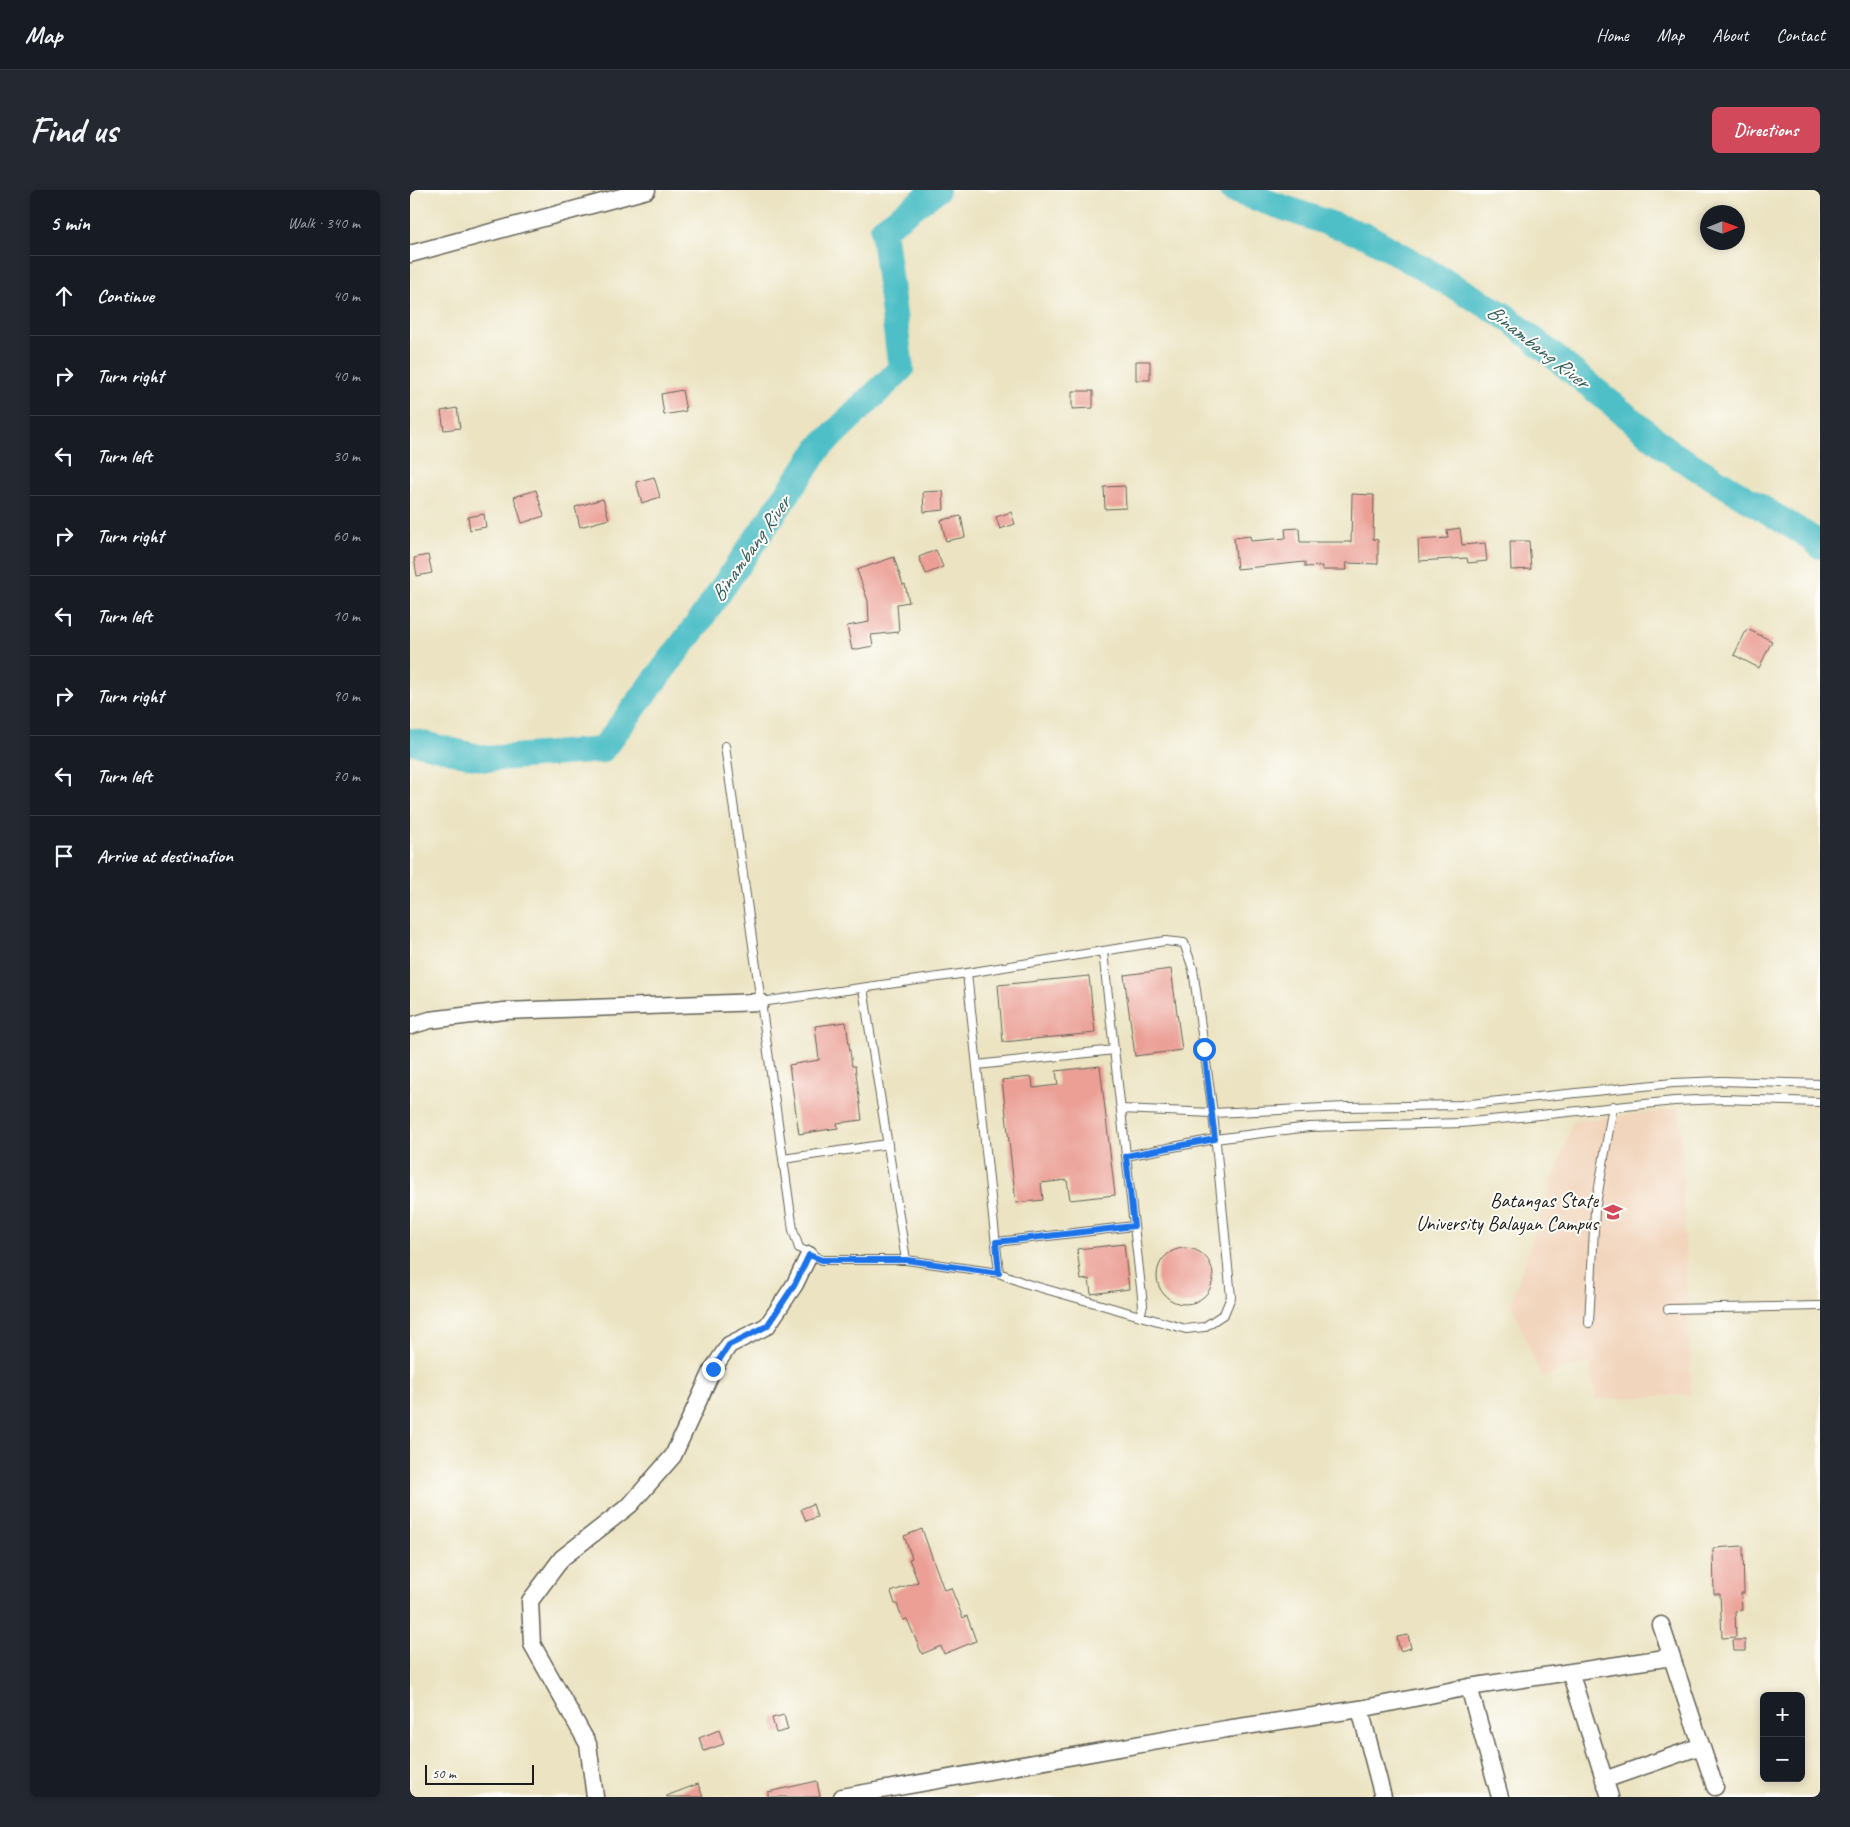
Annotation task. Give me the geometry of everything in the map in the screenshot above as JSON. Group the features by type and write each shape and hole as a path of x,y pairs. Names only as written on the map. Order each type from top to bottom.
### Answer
{"street":[{"path":"410,254 647,190"},
{"path":"410,1026 430,1020 504,1011 761,1002"},
{"path":"595,1797 588,1744 532,1644 530,1601 562,1558 630,1505 673,1456 713,1369 729,1345 767,1326 795,1284 809,1255"},
{"path":"1662,1626 1715,1786"},
{"path":"842,1797 1226,1729 1360,1709 1469,1687 1672,1657"},
{"path":"1570,1672 1610,1797"},
{"path":"1469,1687 1500,1797"},
{"path":"1360,1709 1383,1797"},
{"path":"1604,1780 1701,1746"}],"lane":[{"path":"725,746 792,1230 799,1248 809,1255 822,1260 906,1260 999,1273 1024,1283 1186,1329 1204,1327 1224,1314 1231,1297 1213,1113 1193,970 1184,942 1165,940 1103,952 761,1002"},
{"path":"1103,952 1143,1305 1140,1316"},
{"path":"967,972 999,1273"},
{"path":"863,988 906,1260"},
{"path":"977,1066 1114,1050"},
{"path":"1121,1109 1213,1113 1346,1107 1461,1105 1673,1083 1722,1081 1820,1084"},
{"path":"1126,1156 1215,1139 1309,1127 1462,1123 1674,1101 1722,1099 1820,1102"},
{"path":"1589,1323 1595,1210 1612,1106"},
{"path":"783,1159 888,1144"},
{"path":"996,1242 1134,1226"},
{"path":"1668,1310 1820,1306"}],"shaded area":[{"name":"Batangas State University Balayan Campus","path":"1680,1108 1691,1394 1596,1400 1590,1362 1541,1377 1511,1303 1573,1122"}],"building":[{"path":"1136,361 1150,361 1150,380 1136,380"},
{"path":"682,390 686,411 664,415 661,394"},
{"path":"1072,391 1093,391 1093,408 1072,409"},
{"path":"457,408 460,428 444,430 441,411"},
{"path":"654,477 660,497 642,503 636,482"},
{"path":"1125,486 1126,508 1105,509 1104,487"},
{"path":"536,490 544,516 522,523 514,497"},
{"path":"943,491 944,510 924,512 923,492"},
{"path":"1352,494 1374,495 1373,539 1378,540 1378,564 1346,563 1347,570 1322,570 1322,566 1305,567 1305,562 1237,569 1234,538 1250,536 1251,541 1286,538 1285,529 1299,528 1300,542 1351,542"},
{"path":"603,499 609,519 580,527 575,507"},
{"path":"1011,512 1015,524 1000,529 996,517"},
{"path":"484,514 486,527 470,530 468,517"},
{"path":"961,516 965,537 946,541 941,520"},
{"path":"1460,528 1462,545 1485,543 1487,561 1468,563 1467,558 1419,561 1418,540 1448,538 1447,530"},
{"path":"1510,541 1529,541 1531,569 1511,570"},
{"path":"936,550 943,567 926,574 919,557"},
{"path":"428,555 432,573 417,576 414,558"},
{"path":"894,557 903,585 905,584 909,602 897,604 899,632 871,635 873,646 852,650 847,626 869,622 868,601 857,570"},
{"path":"1747,629 1772,641 1759,668 1734,655"},
{"path":"1171,969 1182,1050 1135,1056 1124,975"},
{"path":"1089,976 1095,1033 1003,1042 998,985"},
{"path":"846,1022 852,1066 855,1066 862,1120 837,1123 838,1128 799,1134 789,1065 819,1060 815,1026"},
{"path":"1100,1066 1115,1195 1070,1200 1067,1180 1041,1183 1043,1200 1016,1203 1002,1080 1032,1077 1033,1088 1058,1085 1056,1071"},
{"path":"1124,1244 1129,1289 1091,1294 1089,1279 1081,1280 1077,1249"},
{"path":"1185,1248 1196,1250 1205,1256 1211,1265 1213,1276 1211,1287 1205,1296 1196,1302 1185,1304 1174,1302 1165,1296 1159,1287 1157,1276 1159,1265 1165,1256 1174,1250"},
{"path":"813,1504 817,1517 806,1521 801,1509"},
{"path":"922,1529 944,1590 951,1588 963,1618 967,1616 976,1641 944,1654 941,1646 922,1654 907,1619 903,1620 891,1592 918,1582 909,1559 912,1558 904,1536"},
{"path":"1743,1546 1744,1593 1741,1593 1742,1610 1735,1611 1736,1637 1722,1638 1720,1594 1714,1594 1713,1548"},
{"path":"1408,1635 1411,1648 1400,1651 1397,1637"},
{"path":"1733,1640 1745,1640 1745,1651 1734,1651"},
{"path":"784,1715 788,1730 776,1733 772,1718"},
{"path":"719,1730 724,1744 704,1751 699,1738"},
{"path":"817,1781 820,1797 768,1797 768,1792"},
{"path":"698,1784 703,1797 666,1796"}],"waterway":[{"name":"Binambang River","path":"410,741 487,759 602,750 696,626 819,448 901,369 883,229 937,190"},
{"name":"Binambang River","path":"1232,190 1369,237 1505,316 1672,453 1813,539 1820,546"}],"place":[{"name":"Batangas State University Balayan Campus","path":"1613,1212"}],"route":[{"path":"713,1369 729,1345 767,1326 795,1284 809,1255 822,1260 906,1260 999,1273 996,1242 1134,1226 1126,1156 1215,1139 1204,1049"}]}
